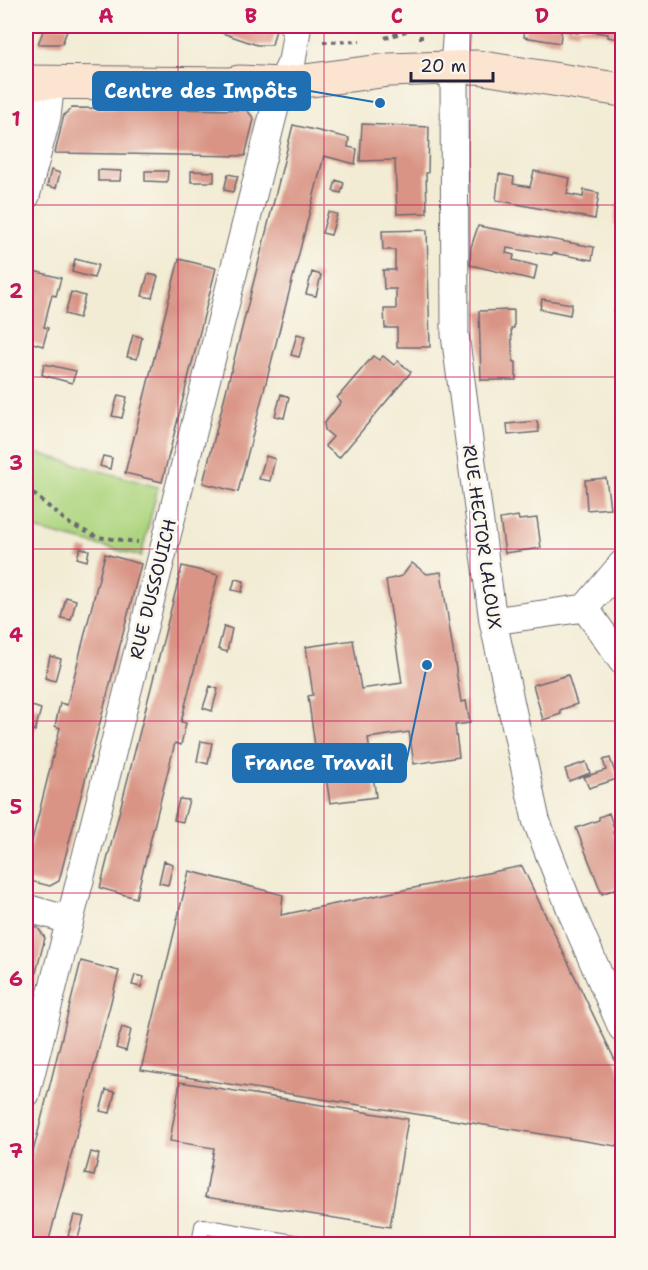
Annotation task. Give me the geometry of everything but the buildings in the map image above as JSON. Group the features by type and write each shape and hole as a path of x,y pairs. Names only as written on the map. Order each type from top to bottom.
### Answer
{"street":[{"name":"RUE HECTOR LALOUX","path":"457,26 454,68 455,335 492,621 536,819 572,913 621,1022"},
{"name":"RUE DUSSOUICH","path":"26,1094 281,84 292,61 297,30 304,31"},
{"path":"26,196 46,117 38,82 281,84 423,67 477,67 622,90"},
{"path":"492,621 585,608 622,564"},
{"path":"585,608 622,661"},
{"path":"26,908 69,920"}],"lane":[{"path":"199,1245 202,1226 305,1245"}],"path":[{"path":"378,41 421,26 457,26"},
{"path":"304,31 323,42 369,41"},
{"path":"26,489 70,524 97,537 127,542 165,542"}],"green space":[{"path":"26,450 158,487 141,556 26,527"}],"place":[{"name":"Centre des Impôts","path":"380,103"},
{"name":"France Travail","path":"427,665"}]}
